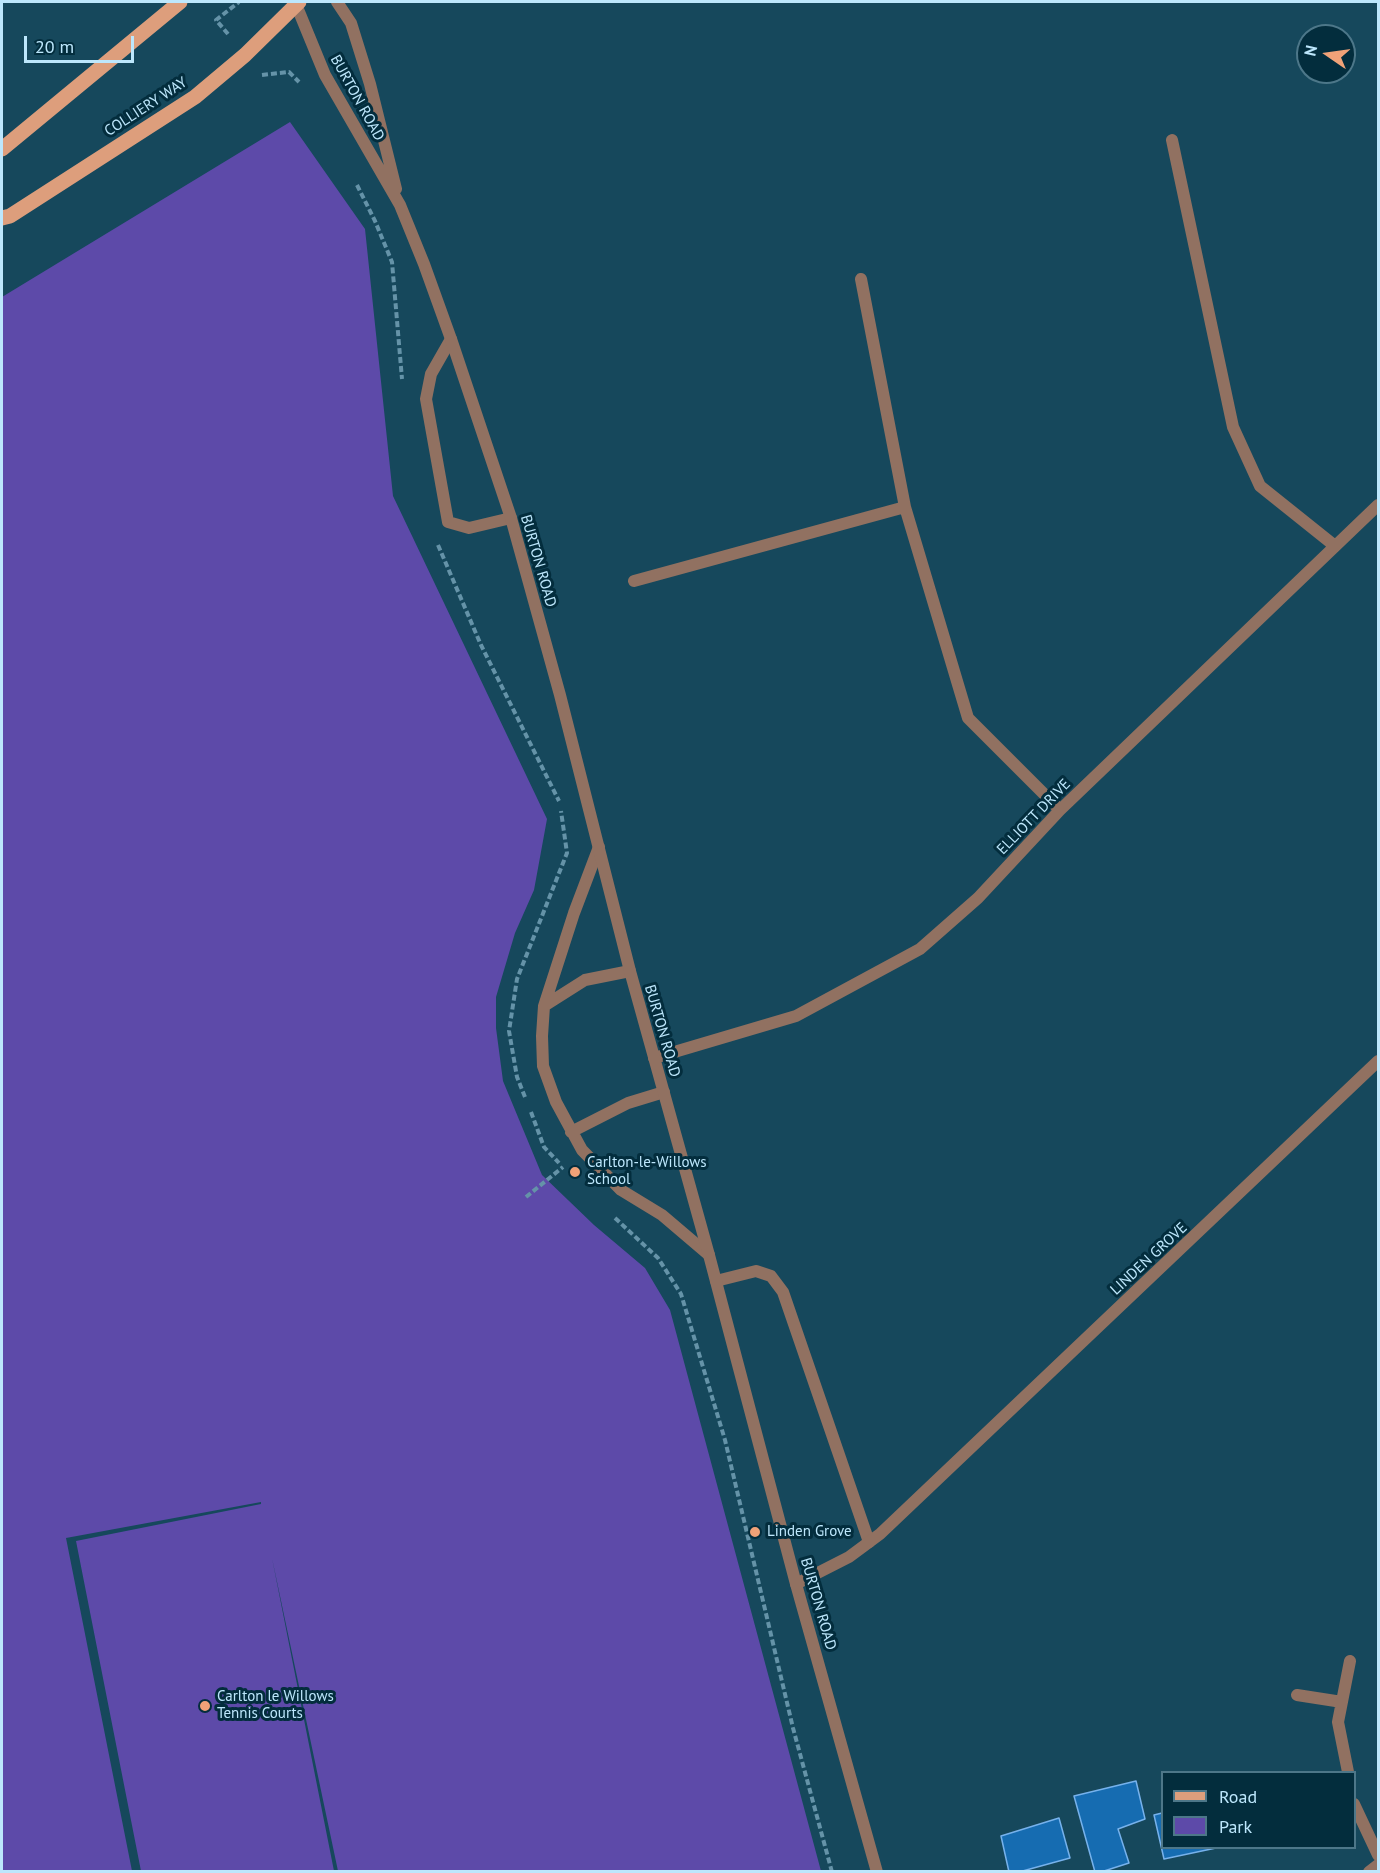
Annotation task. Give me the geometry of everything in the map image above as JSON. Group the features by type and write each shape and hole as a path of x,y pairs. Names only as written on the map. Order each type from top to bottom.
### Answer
{"main road":[{"path":"2,149 180,2"},
{"name":"COLLIERY WAY","path":"2,218 10,216 195,97 245,56 296,3"}],"street":[{"name":"BURTON ROAD","path":"337,2 351,23 370,84 400,205"},
{"name":"BURTON ROAD","path":"296,3 325,75 400,205 452,339 511,518 560,695 630,971 709,1255 796,1584 877,1872"},
{"path":"1172,140 1233,427 1260,486 1335,546"},
{"path":"861,279 905,507 968,718 1060,810"},
{"path":"452,339 431,374 426,399 448,522 469,528 511,518"},
{"name":"ELLIOTT DRIVE","path":"654,1058 796,1016 920,949 978,898 1060,810 1378,505"},
{"path":"634,581 905,507"},
{"path":"599,847 574,913 544,1006 543,1066 556,1102 582,1150 621,1190 662,1215 709,1255"},
{"path":"544,1006 585,980 630,971"},
{"name":"LINDEN GROVE","path":"796,1584 849,1557 880,1534 1378,1061"},
{"path":"571,1132 628,1103 664,1092"},
{"path":"716,1281 756,1271 771,1276 783,1292 869,1542"},
{"path":"1348,1771 1338,1722 1350,1661"},
{"path":"1298,1695 1342,1702"},
{"path":"1356,1808 1378,1855"},
{"path":"1369,1872 1378,1865"}],"path":[{"path":"526,1197 563,1167"}],"green space":[{"path":"290,122 365,229 393,496 547,819 534,890 515,933 496,997 496,1028 503,1081 542,1175 594,1225 645,1268 670,1310 821,1871 338,1871 272,1558 334,1871 141,1871 76,1541 261,1504 261,1502 66,1538 132,1871 2,1871 2,297"}],"building":[{"path":"1136,1781 1145,1819 1118,1829 1129,1863 1095,1872 1074,1796"},
{"path":"1161,1813 1161,1846 1154,1815"},
{"path":"1059,1818 1070,1858 1019,1872 1009,1872 1001,1836"},
{"path":"1162,1849 1211,1849 1164,1859"}],"place":[{"name":"Carlton-le-Willows School","path":"575,1172"},
{"name":"Linden Grove","path":"755,1532"},
{"name":"Carlton le Willows Tennis Courts","path":"205,1706"}]}
